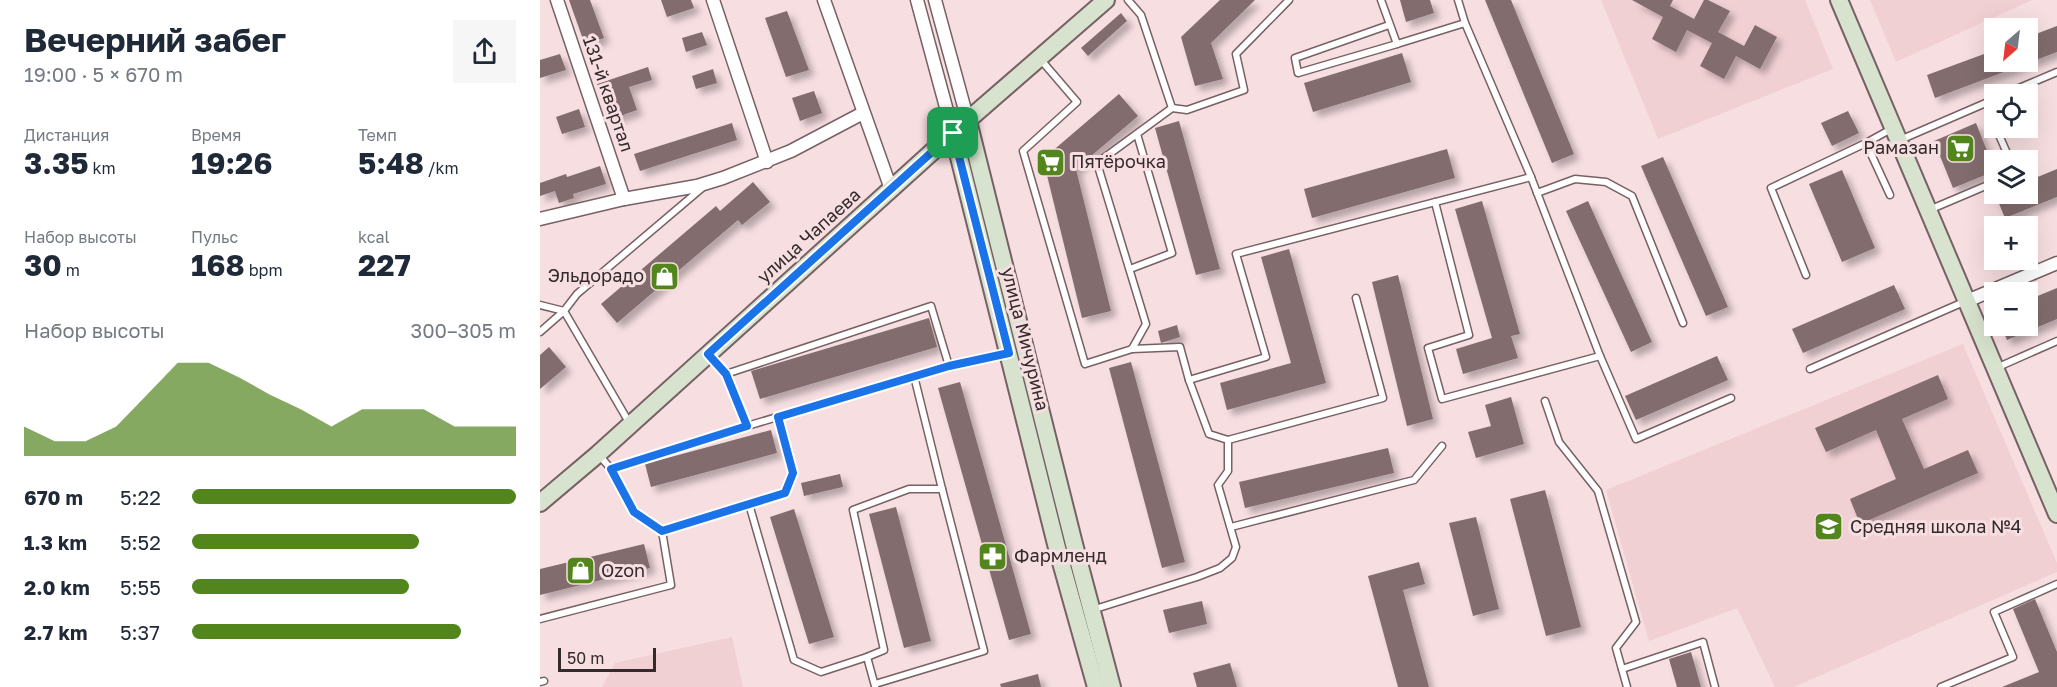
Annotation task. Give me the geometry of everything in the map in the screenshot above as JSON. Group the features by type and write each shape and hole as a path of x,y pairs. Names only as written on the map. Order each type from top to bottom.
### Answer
{"street":[{"name":"131-й квартал","path":"557,0 624,199"},
{"path":"712,0 767,162"},
{"path":"824,0 891,189"},
{"name":"улица Мичурина","path":"917,0 953,133 1057,548 1096,687"},
{"name":"улица Мичурина","path":"935,0 1112,687"},
{"name":"улица Чапаева","path":"540,503 598,454 953,133 1106,0"},
{"path":"1839,0 2057,514"},
{"path":"540,219 624,199 707,183 767,162 863,113"},
{"path":"1967,301 2057,263"}],"lane":[{"path":"1128,0 1141,15 1172,108"},
{"path":"1132,350 1146,324 1097,163 1172,108 1187,110 1244,90 1236,54 1289,0"},
{"path":"1382,0 1396,44"},
{"path":"1458,0 1465,23 1531,177 1600,356 1636,439 1731,398"},
{"path":"1389,26 1295,58 1298,74 1465,23"},
{"path":"1039,58 1077,102 1023,151 1085,364 1132,350 1180,347 1189,380 1209,434 1228,440 1383,398 1356,298"},
{"path":"2029,84 2057,72"},
{"path":"1806,275 1772,188 1866,143 1984,103"},
{"path":"1130,269 1172,253 1137,134"},
{"path":"1866,143 1890,195"},
{"path":"1189,380 1266,357 1236,254 1531,177"},
{"path":"1537,193 1575,179 1606,182 1632,196 1683,323"},
{"path":"540,332 564,311 577,294 707,183"},
{"path":"1929,211 1984,187"},
{"path":"1435,202 1469,335 1428,348 1442,399 1600,356"},
{"path":"1810,369 1967,301"},
{"path":"540,305 564,311 630,425"},
{"path":"726,374 931,306 949,366"},
{"path":"1995,368 2057,341"},
{"path":"611,469 914,376 1009,353"},
{"path":"708,354 726,374 747,426"},
{"path":"867,657 875,686 984,651 914,376"},
{"path":"1545,401 1559,442 1598,490 1611,534 1636,622 1616,648 1627,687"},
{"path":"662,531 785,493 793,473 778,417"},
{"path":"1091,610 1197,577 1220,568 1232,558 1236,547 1218,485 1228,471 1228,440"},
{"path":"1231,527 1414,480 1442,446"},
{"path":"540,619 671,585 662,531 634,512 611,469 598,454"},
{"path":"749,504 794,660 820,672 884,650 853,510 909,489 942,489"},
{"path":"1941,687 2013,657 1994,612 2057,584"},
{"path":"1622,669 1703,642 1715,687"}],"shaded area":[{"path":"1601,0 1805,0 1833,69 1658,139"},
{"path":"1870,0 2032,0 1993,18 1984,18 1984,22 1896,62"},
{"name":"Средняя школа №4","path":"1963,344 2057,563 2057,572 1794,687 1775,687 1737,608 1649,641 1606,490"},
{"path":"732,637 743,687 602,687 615,663"}],"building":[{"path":"569,0 590,0 604,38 585,45"},
{"path":"661,0 691,0 694,8 667,17"},
{"path":"1220,0 1255,0 1211,43 1223,79 1195,86 1181,37"},
{"path":"1400,0 1430,0 1434,13 1406,22"},
{"path":"1485,0 1511,0 1574,154 1552,163"},
{"path":"1632,0 1673,0 1670,6 1694,19 1704,0 1708,0 1730,11 1718,32 1744,46 1755,25 1777,37 1760,69 1736,56 1724,79 1700,66 1712,43 1687,30 1676,52 1652,39 1663,17"},
{"path":"787,11 809,70 786,77 765,18"},
{"path":"1121,13 1127,21 1088,56 1081,48"},
{"path":"2057,26 2057,52 2038,59 2038,33"},
{"path":"702,32 707,45 686,52 682,38"},
{"path":"1402,53 1411,82 1313,112 1304,83"},
{"path":"560,54 566,70 540,78 540,60"},
{"path":"1984,54 1984,72 2004,72 1935,98 1927,75"},
{"path":"648,67 652,80 629,87 637,110 609,120 597,84"},
{"path":"713,69 717,83 696,89 692,76"},
{"path":"814,91 822,113 800,121 792,98"},
{"path":"1119,94 1138,116 1076,169 1111,311 1082,318 1043,159"},
{"path":"579,109 585,127 562,134 556,117"},
{"path":"1848,111 1859,133 1832,146 1821,123"},
{"path":"1179,121 1220,269 1196,275 1155,128"},
{"path":"732,123 737,140 640,171 634,154"},
{"path":"1976,123 1987,150 1984,150 1984,175 1953,188 1934,141"},
{"path":"1447,149 1455,178 1312,218 1304,189"},
{"path":"1663,157 1728,307 1706,316 1641,166"},
{"path":"600,166 606,184 573,194 574,198 559,203 555,191 540,196 540,183"},
{"path":"2057,169 2057,197 2010,216 2004,216 1999,204 2038,204 2038,177"},
{"path":"1842,170 1875,248 1842,262 1809,184"},
{"path":"753,182 770,202 742,225 738,220 617,323 601,304 716,206 720,211"},
{"path":"1482,201 1520,334 1511,336 1518,358 1463,374 1456,349 1492,338 1455,209"},
{"path":"1588,201 1652,342 1631,352 1566,211"},
{"path":"1289,249 1326,383 1227,410 1220,383 1291,363 1261,257"},
{"path":"1398,275 1433,419 1407,426 1372,282"},
{"path":"1894,285 1905,309 1803,353 1792,329"},
{"path":"2057,288 2057,319 2038,327 2038,296"},
{"path":"929,318 937,347 760,399 751,371"},
{"path":"1177,325 1180,337 1161,343 1158,331"},
{"path":"549,347 566,367 540,389 540,355"},
{"path":"1717,356 1728,380 1636,420 1625,396"},
{"path":"1131,362 1185,562 1162,568 1109,368"},
{"path":"1938,375 1948,399 1902,419 1924,469 1968,450 1978,473 1860,524 1850,499 1896,479 1876,430 1826,452 1815,428"},
{"path":"960,382 1031,634 1009,640 938,388"},
{"path":"1511,397 1524,444 1476,458 1468,432 1491,426 1485,405"},
{"path":"771,430 777,453 651,487 645,464"},
{"path":"1388,448 1394,473 1245,508 1239,482"},
{"path":"840,474 843,487 804,496 801,483"},
{"path":"1545,490 1581,627 1546,636 1510,499"},
{"path":"896,507 931,641 904,648 869,514"},
{"path":"794,509 834,637 809,644 770,517"},
{"path":"1476,517 1499,609 1473,616 1449,523"},
{"path":"644,544 650,568 540,595 540,569"},
{"path":"1419,562 1425,584 1403,590 1429,687 1398,687 1368,576"},
{"path":"2035,599 2057,652 2057,687 2002,687 2039,672 2013,609"},
{"path":"1202,601 1207,624 1169,633 1163,610"},
{"path":"1691,652 1701,687 1677,687 1669,659"},
{"path":"1230,663 1237,687 1197,687 1193,673"},
{"path":"1038,674 1041,687 1001,687 1000,684"}],"place":[{"name":"Рамазан","path":"1960,148"},
{"name":"Пятёрочка","path":"1050,162"},
{"name":"Эльдорадо","path":"665,276"},
{"name":"Средняя школа №4","path":"1829,527"},
{"name":"Фармленд","path":"993,556"},
{"name":"Ozon","path":"580,571"}],"route":[{"path":"953,133 1009,353 949,366 778,417 793,473 785,493 662,531 634,512 611,469 747,426 726,374 708,354 953,133"}]}
